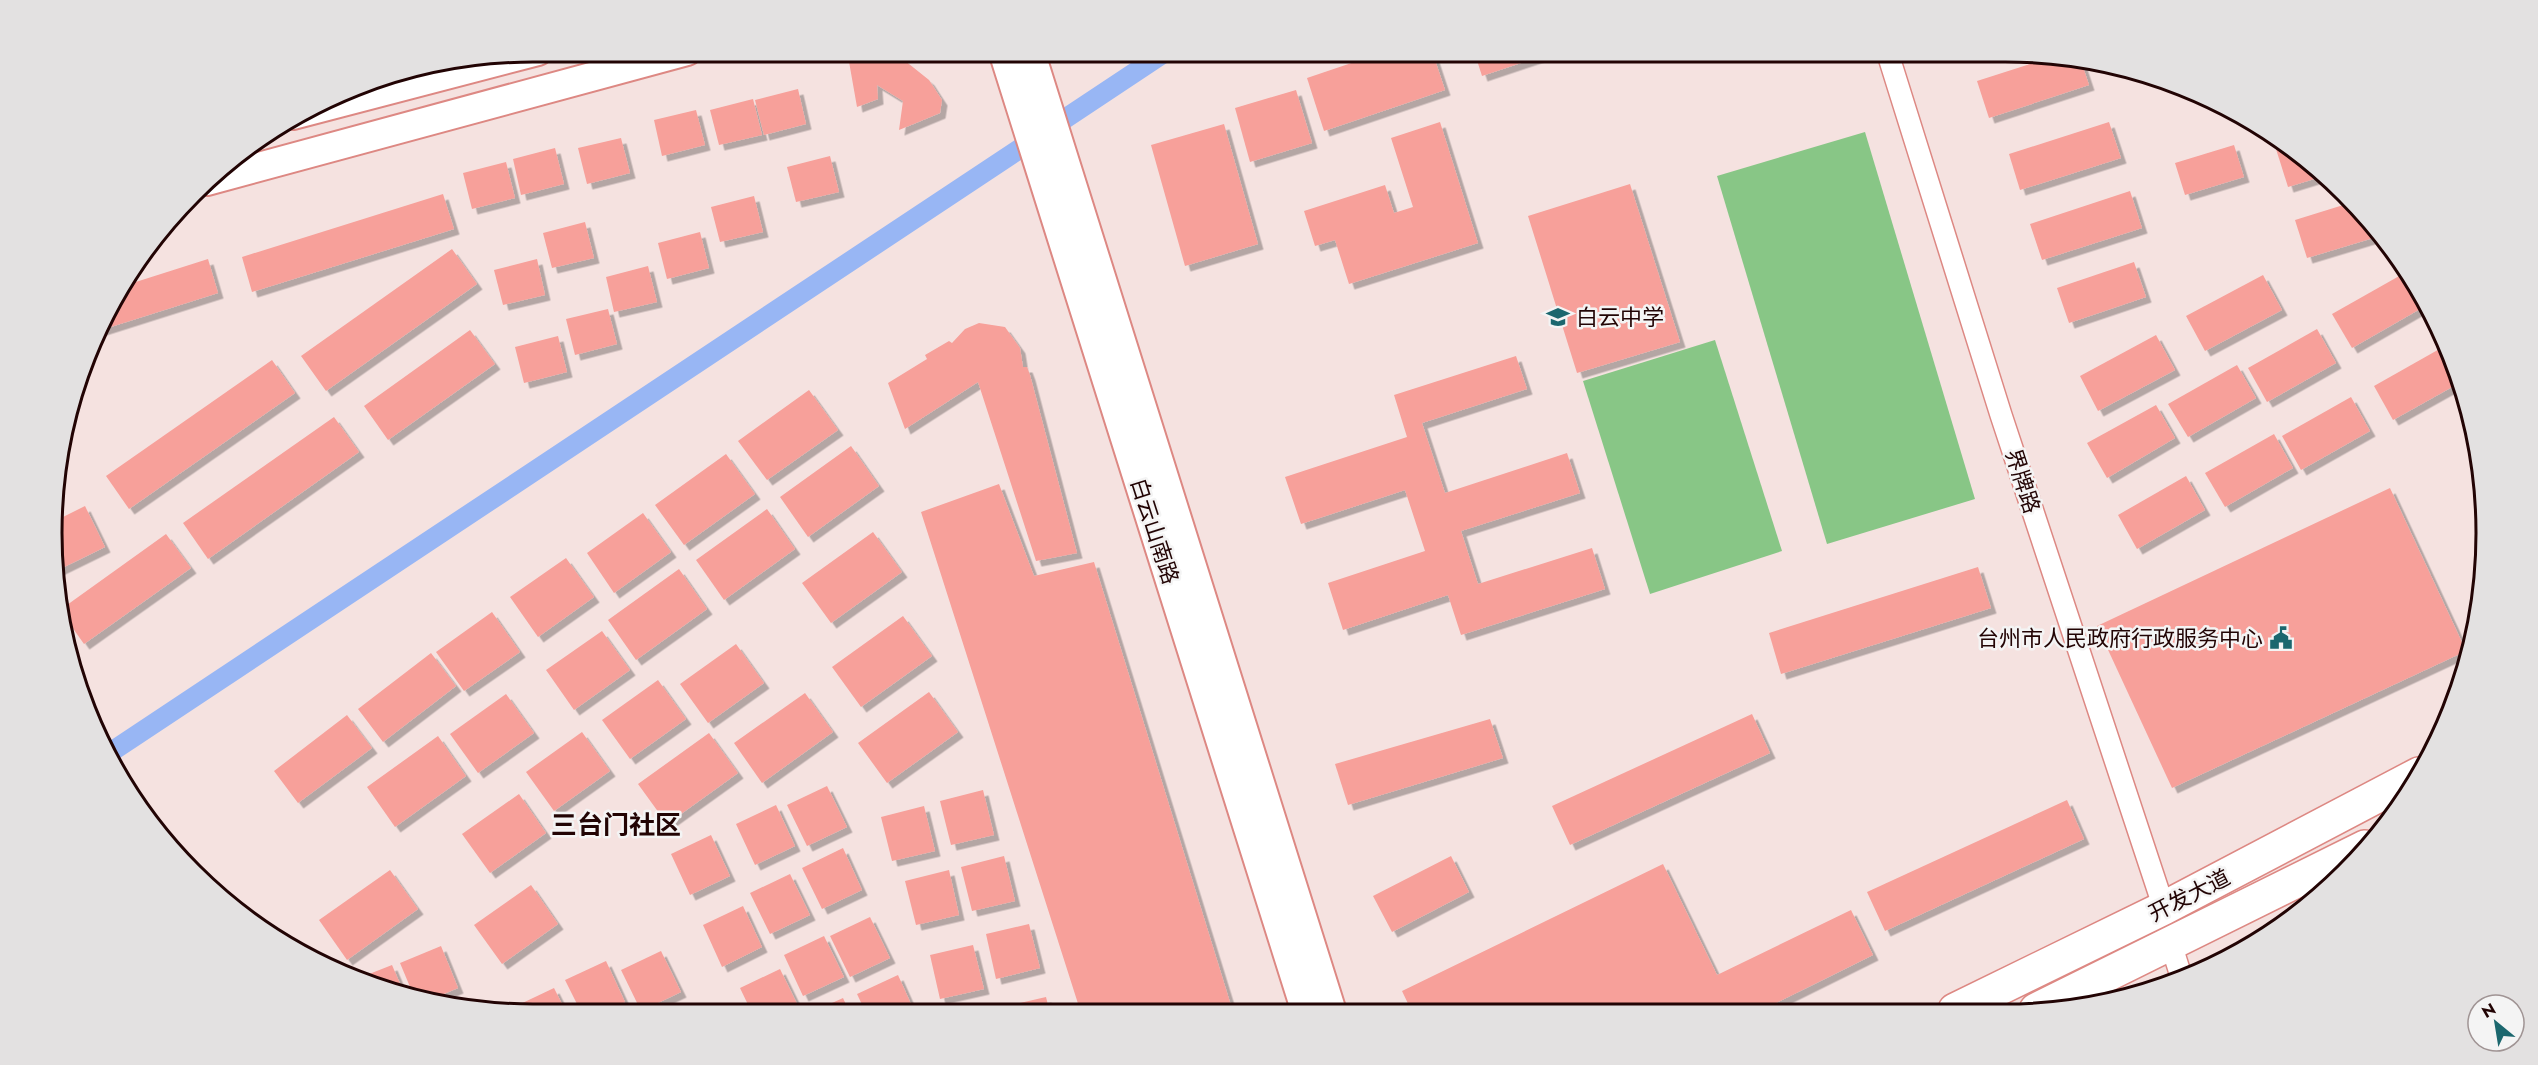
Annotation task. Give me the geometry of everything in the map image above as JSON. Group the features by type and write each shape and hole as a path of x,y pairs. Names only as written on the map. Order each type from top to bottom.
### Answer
{"main road":[{"path":"224,176 646,62"},
{"name":"白云山南路","path":"1010,62 1032,98"},
{"name":"白云山南路","path":"1030,62 1032,98 1304,1004"},
{"path":"339,103 486,65"},
{"name":"白云山南路","path":"1057,180 1329,1004"},
{"name":"开发大道","path":"1967,1004 2164,908 2405,782"},
{"name":"开发大道","path":"2056,1000 2349,855"}],"street":[{"name":"界牌路","path":"1890,62 2001,415 2164,908"},
{"path":"2171,944 2179,971"}],"green space":[{"path":"1865,132 1975,499 1827,544 1717,176"},
{"path":"1715,340 1782,551 1650,594 1583,381"}],"building":[{"path":"849,62 906,62 929,80 942,100 940,113 899,130 903,101 877,85 878,99 857,107"},
{"path":"1354,62 1436,62 1445,90 1324,131 1307,78"},
{"path":"1478,62 1524,62 1482,76"},
{"path":"2036,63 2084,69 2089,85 1989,118 1977,81"},
{"path":"798,89 806,124 764,135 755,100"},
{"path":"1296,90 1312,143 1250,162 1235,108"},
{"path":"753,99 762,135 719,145 710,110"},
{"path":"696,110 705,145 662,156 654,120"},
{"path":"1440,122 1478,243 1349,284 1335,240 1315,246 1304,211 1385,185 1394,213 1413,207 1391,138"},
{"path":"2109,122 2121,158 2020,190 2009,154"},
{"path":"1224,124 1258,244 1185,266 1151,145"},
{"path":"621,138 630,173 587,184 578,148"},
{"path":"2234,145 2244,177 2185,195 2175,163"},
{"path":"555,148 564,184 521,195 513,159"},
{"path":"2276,149 2292,159 2316,178 2288,187"},
{"path":"830,156 839,192 796,202 787,167"},
{"path":"506,162 515,198 472,209 463,173"},
{"path":"1630,184 1680,342 1577,373 1528,216"},
{"path":"2130,191 2142,228 2042,260 2030,224"},
{"path":"443,194 454,229 252,292 242,257"},
{"path":"754,196 763,232 720,242 711,207"},
{"path":"2344,205 2373,238 2307,258 2295,220"},
{"path":"585,222 594,258 552,268 543,233"},
{"path":"700,232 709,268 667,279 658,243"},
{"path":"452,249 477,284 326,391 301,356"},
{"path":"208,259 218,293 108,328 134,283"},
{"path":"537,259 545,295 503,305 494,270"},
{"path":"2134,262 2146,297 2069,323 2057,288"},
{"path":"648,266 657,302 614,312 606,277"},
{"path":"2263,275 2282,310 2205,351 2186,316"},
{"path":"2400,276 2420,309 2352,348 2332,314"},
{"path":"608,309 617,344 575,355 566,319"},
{"path":"979,323 1005,327 1020,348 1023,367 1027,367 1030,375 1077,553 1036,561 978,382 905,429 888,383 927,359 925,355 949,341 952,343 965,329"},
{"path":"2317,329 2336,363 2267,402 2248,368"},
{"path":"470,330 495,364 388,440 364,406"},
{"path":"2156,335 2175,370 2098,411 2080,376"},
{"path":"558,336 567,372 524,383 515,347"},
{"path":"2440,349 2453,386 2393,420 2374,386"},
{"path":"1516,356 1527,389 1422,423 1445,493 1567,453 1580,493 1461,531 1478,584 1592,548 1605,589 1461,635 1448,595 1343,630 1328,583 1425,551 1405,490 1301,524 1285,477 1407,437 1394,395"},
{"path":"272,360 295,393 129,509 106,476"},
{"path":"2237,365 2256,398 2188,437 2168,404"},
{"path":"809,390 838,430 767,480 738,441"},
{"path":"2351,397 2370,431 2301,470 2282,436"},
{"path":"2156,405 2175,438 2107,478 2087,443"},
{"path":"334,417 359,452 208,559 183,523"},
{"path":"2274,434 2293,468 2225,507 2205,473"},
{"path":"851,446 879,486 808,537 780,497"},
{"path":"726,454 755,494 684,545 655,505"},
{"path":"2186,476 2205,510 2137,549 2118,515"},
{"path":"999,484 1034,576 1094,562 1231,1004 1078,1004 921,512"},
{"name":"台州市人民政府行政服务中心","path":"2390,488 2462,643 2460,654 2172,788 2097,626"},
{"path":"85,506 105,547 63,567 62,517"},
{"path":"767,509 795,549 724,600 696,560"},
{"path":"643,513 671,552 614,593 587,553"},
{"path":"873,532 902,572 831,623 802,583"},
{"path":"166,534 191,568 84,644 72,626 68,604"},
{"path":"566,558 594,597 538,637 510,597"},
{"path":"1978,567 1991,608 1781,674 1769,633"},
{"path":"679,569 707,609 636,660 608,620"},
{"path":"492,612 520,652 464,691 436,652"},
{"path":"903,616 932,656 861,707 832,667"},
{"path":"602,631 630,670 574,710 546,670"},
{"path":"736,644 764,683 708,723 680,684"},
{"path":"431,653 456,686 383,742 358,709"},
{"path":"658,680 686,719 630,759 602,720"},
{"path":"929,692 958,732 887,783 858,743"},
{"path":"805,693 833,732 762,783 734,743"},
{"path":"506,694 534,733 478,773 450,734"},
{"path":"1752,714 1770,753 1570,845 1552,806"},
{"path":"347,715 372,748 298,803 274,771"},
{"path":"1490,719 1503,758 1348,805 1335,764"},
{"path":"582,732 610,771 554,811 526,772"},
{"path":"709,733 738,773 667,824 638,784"},
{"path":"438,736 466,776 395,827 367,787"},
{"path":"827,786 847,827 807,846 787,805"},
{"path":"983,790 994,835 951,845 940,801"},
{"path":"519,794 546,833 490,873 462,834"},
{"path":"2067,800 2084,839 1885,931 1867,892"},
{"path":"776,805 795,846 755,865 736,824"},
{"path":"924,806 935,851 892,861 881,817"},
{"path":"711,835 730,876 690,895 671,854"},
{"path":"843,848 862,890 822,909 802,868"},
{"path":"1004,856 1015,901 972,911 961,867"},
{"path":"1451,856 1469,892 1392,932 1373,896"},
{"path":"1663,864 1717,975 1851,910 1873,955 1774,1004 1408,1004 1402,991"},
{"path":"390,870 418,909 347,960 319,920"},
{"path":"949,870 959,915 916,925 905,881"},
{"path":"790,874 810,915 770,934 750,893"},
{"path":"531,885 558,924 502,964 474,925"},
{"path":"743,906 762,947 722,967 703,925"},
{"path":"870,917 890,958 850,977 830,936"},
{"path":"1029,924 1040,968 996,979 986,934"},
{"path":"824,936 844,977 803,996 784,955"},
{"path":"973,945 984,989 940,999 930,955"},
{"path":"441,946 458,988 443,994 410,987 400,963"},
{"path":"661,951 681,992 656,1004 638,1004 621,970"},
{"path":"606,961 625,1002 621,1004 577,1004 565,980"},
{"path":"392,965 400,984 381,979 368,974"},
{"path":"780,969 797,1004 748,1004 740,988"},
{"path":"898,975 911,1004 862,1004 857,994"},
{"path":"554,988 562,1004 532,1004 522,1003"},
{"path":"1046,997 1048,1004 1016,1004"},
{"path":"843,998 846,1004 830,1004"}],"waterway":[{"path":"115,750 1150,62"}],"place":[{"name":"白云中学","path":"1558,317"},
{"name":"台州市人民政府行政服务中心","path":"2281,638"}],"district":[{"name":"三台门社区","path":"616,825"}]}
